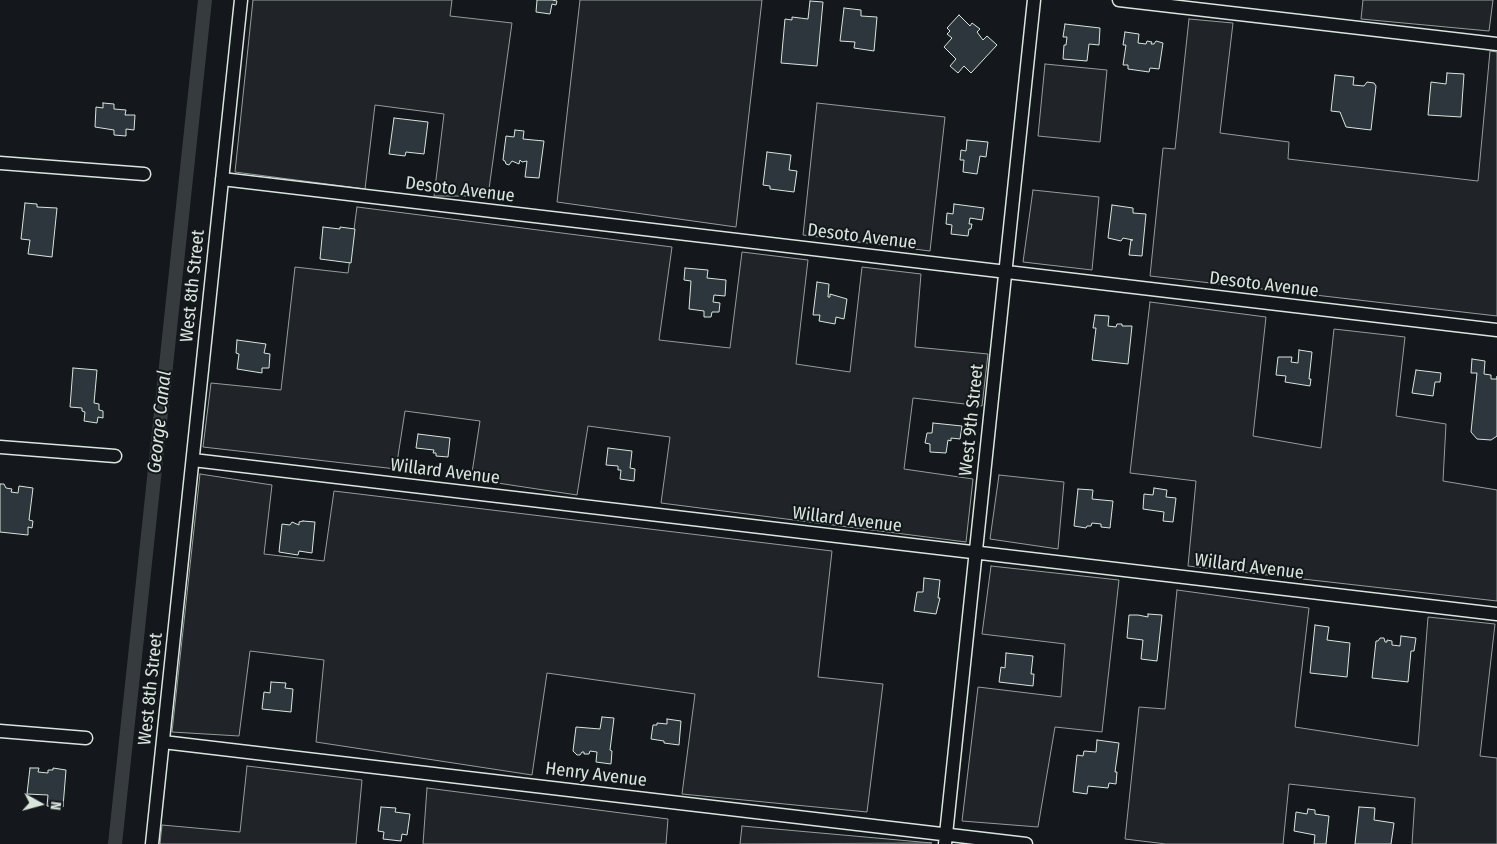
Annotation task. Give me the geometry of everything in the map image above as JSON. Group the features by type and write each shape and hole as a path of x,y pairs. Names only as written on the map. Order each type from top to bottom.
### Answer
{"street":[{"name":"West 8th Street","path":"152,844 242,0"},
{"name":"West 9th Street","path":"945,839 1034,0"},
{"path":"1119,0 1497,44"},
{"path":"0,163 144,174"},
{"name":"Desoto Avenue","path":"222,179 1497,330"},
{"path":"0,447 115,456"},
{"name":"Willard Avenue","path":"193,460 1497,614"},
{"path":"0,731 86,738"},
{"name":"Henry Avenue","path":"162,742 945,839 1026,844"}],"shaded area":[{"path":"253,0 452,0 450,16 512,23 488,196 434,196 444,114 375,105 365,189 235,172"},
{"path":"580,0 762,0 736,227 557,202"},
{"path":"1363,0 1493,0 1489,31 1361,19"},
{"path":"1189,19 1233,23 1220,133 1289,142 1288,159 1478,181 1490,51 1497,52 1497,316 1150,276 1163,148 1175,149"},
{"path":"1045,64 1107,70 1100,142 1038,136"},
{"path":"817,103 945,117 930,251 803,235"},
{"path":"1033,190 1099,197 1092,270 1023,262"},
{"path":"357,207 672,247 659,340 730,348 742,252 808,260 796,364 850,372 862,267 921,274 915,347 988,354 982,406 913,398 904,469 973,479 966,542 661,503 670,437 588,426 577,495 471,479 480,421 405,411 396,469 203,447 211,383 281,390 295,267 348,273"},
{"path":"1150,302 1266,317 1253,436 1321,448 1334,329 1405,337 1396,416 1446,424 1443,481 1497,490 1497,601 1188,566 1196,481 1130,473"},
{"path":"200,474 272,485 264,554 324,561 334,491 832,551 818,677 883,684 867,812 682,794 695,694 547,673 532,775 316,742 324,660 250,651 239,736 172,732"},
{"path":"999,475 1064,482 1058,549 990,539"},
{"path":"991,566 1119,580 1102,732 1055,727 1038,827 962,821 978,687 1061,697 1065,644 982,634"},
{"path":"1177,590 1309,608 1295,727 1418,746 1428,617 1495,624 1480,756 1497,758 1497,844 1412,844 1415,798 1289,784 1283,844 1166,844 1125,839 1139,707 1165,709"},
{"path":"247,766 362,780 356,844 160,844 162,825 240,832"},
{"path":"427,788 668,819 666,844 423,844"},
{"path":"742,826 932,843 740,844"}],"building":[{"path":"537,0 557,1 556,5 552,4 550,14 536,12"},
{"path":"810,1 823,2 817,66 781,63 785,19 792,20 792,17 808,19"},
{"path":"844,8 861,10 861,16 877,17 874,51 854,48 855,42 840,41"},
{"path":"959,15 970,26 972,23 980,29 977,32 983,40 987,36 997,45 971,73 964,66 958,73 950,66 956,59 944,47 952,38 947,34 950,31 947,28"},
{"path":"1065,24 1100,28 1099,45 1089,44 1087,61 1063,59 1064,45 1066,45 1067,37 1063,37"},
{"path":"1125,32 1139,34 1138,43 1146,44 1147,41 1154,44 1156,41 1163,43 1159,69 1150,68 1149,72 1128,69 1128,65 1123,65 1126,45 1123,45"},
{"path":"1447,73 1464,74 1461,117 1428,115 1431,82 1446,84"},
{"path":"1335,75 1354,77 1353,85 1364,86 1367,82 1374,83 1376,86 1371,130 1346,127 1340,112 1331,111"},
{"path":"103,103 114,104 114,109 126,110 125,115 135,115 134,130 126,129 126,136 114,135 114,130 95,127 96,107 103,108"},
{"path":"394,118 428,122 424,154 406,152 405,156 389,154"},
{"path":"515,130 524,131 523,139 544,141 539,178 525,177 527,161 522,162 520,160 519,164 512,161 509,165 503,160 506,136 514,137"},
{"path":"967,140 988,142 986,157 980,156 977,174 963,172 964,160 960,160 961,150 966,151"},
{"path":"767,152 791,155 789,170 797,171 794,192 770,189 770,186 763,185"},
{"path":"25,203 37,204 37,207 57,208 52,257 28,254 30,240 21,239"},
{"path":"954,204 984,208 982,220 970,218 969,224 972,224 968,236 951,234 952,225 946,224 947,213 953,214"},
{"path":"1112,205 1133,208 1133,213 1146,214 1142,256 1129,255 1131,240 1133,240 1123,238 1121,241 1108,238"},
{"path":"323,227 355,229 351,263 320,259"},
{"path":"685,268 708,270 707,278 726,280 725,296 714,295 713,302 720,303 719,312 712,312 711,317 704,317 704,311 689,309 691,281 684,280"},
{"path":"817,282 829,284 828,297 830,297 830,294 847,299 844,319 836,317 835,324 819,321 820,315 813,315"},
{"path":"1095,315 1109,316 1108,326 1116,327 1117,324 1122,324 1122,326 1132,326 1128,364 1092,360 1096,328 1093,328"},
{"path":"237,340 266,344 264,353 270,354 269,368 262,368 262,373 237,369 239,354 236,353"},
{"path":"1299,350 1312,352 1310,386 1285,382 1286,376 1276,375 1278,357 1292,357 1291,362 1298,363"},
{"path":"1472,359 1485,361 1484,374 1491,375 1491,379 1497,379 1497,436 1491,440 1477,439 1471,432 1477,373 1471,373"},
{"path":"73,368 97,370 94,403 99,404 99,410 103,411 103,418 98,417 97,423 84,421 85,412 82,411 82,408 70,407"},
{"path":"1416,370 1441,373 1440,382 1435,382 1433,396 1412,393"},
{"path":"933,423 962,426 960,439 951,438 951,441 948,440 946,453 930,452 930,444 925,443 927,433 932,433"},
{"path":"418,434 450,438 448,457 436,456 436,453 433,453 434,450 416,448"},
{"path":"608,448 632,451 630,468 635,469 634,481 620,479 621,470 618,470 618,466 606,465"},
{"path":"0,484 4,484 6,488 12,489 11,492 18,493 19,486 33,488 29,520 33,521 32,528 28,527 28,535 0,532"},
{"path":"1154,488 1167,490 1166,497 1176,498 1173,522 1163,521 1164,512 1143,509 1144,494 1153,495"},
{"path":"1078,489 1093,490 1092,499 1113,501 1110,528 1092,523 1091,526 1086,528 1074,526"},
{"path":"292,522 299,525 299,522 315,522 312,553 299,551 298,555 279,552 282,524 290,525"},
{"path":"924,578 940,580 938,598 940,598 936,614 914,611 917,592 923,592"},
{"path":"1148,614 1162,615 1157,661 1141,659 1143,640 1127,638 1129,615 1148,617"},
{"path":"1315,625 1329,627 1327,640 1350,643 1347,677 1310,673"},
{"path":"1401,636 1416,638 1414,651 1411,651 1408,682 1372,678 1376,641 1384,638 1385,642 1387,640 1392,641 1392,645 1400,646"},
{"path":"1006,653 1033,656 1031,674 1034,674 1033,686 999,682 1001,667 1005,668"},
{"path":"271,682 286,683 285,688 293,689 291,712 262,709 264,692 270,693"},
{"path":"602,717 614,718 610,750 612,751 611,764 596,762 597,752 590,751 589,754 584,754 582,752 580,755 577,755 573,751 576,727 600,729"},
{"path":"667,719 681,721 679,745 651,739 653,725 657,725 657,723 667,724"},
{"path":"1097,740 1119,743 1115,772 1117,772 1116,784 1109,783 1108,788 1088,786 1087,794 1073,792 1077,755 1083,756 1084,751 1096,752"},
{"path":"30,768 39,768 38,772 48,773 48,770 53,770 53,768 66,770 63,807 47,806 48,795 27,794"},
{"path":"381,807 396,808 395,812 410,814 407,835 402,834 401,841 383,839 384,832 378,831"},
{"path":"1359,807 1375,808 1374,820 1394,823 1391,844 1355,844"},
{"path":"1308,809 1315,810 1315,814 1329,816 1326,844 1314,844 1315,835 1294,831 1296,812 1307,814"}],"waterway":[{"name":"George Canal","path":"115,844 205,0"}]}
